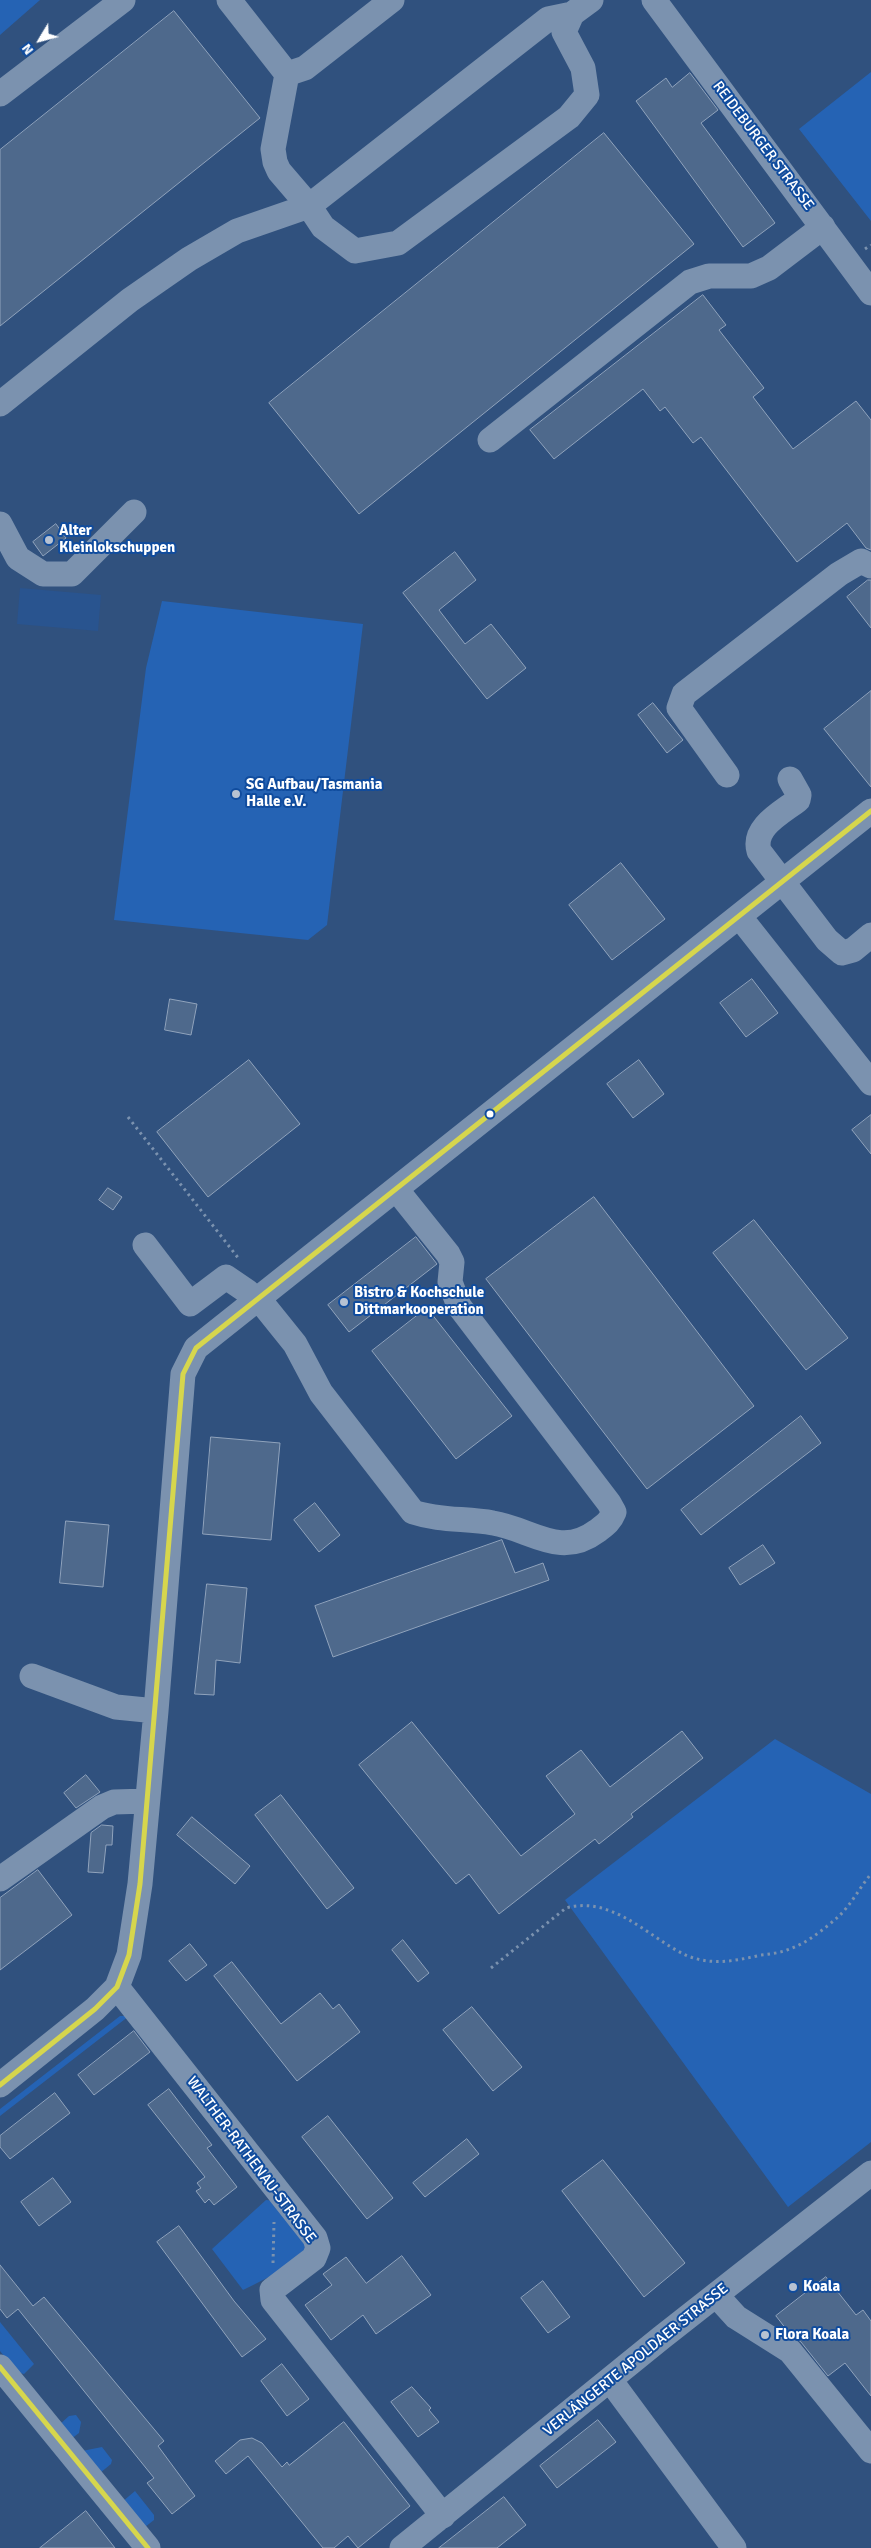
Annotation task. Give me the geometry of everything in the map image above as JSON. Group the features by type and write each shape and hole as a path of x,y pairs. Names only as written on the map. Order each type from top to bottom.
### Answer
{"street":[{"path":"0,94 123,0"},
{"path":"229,0 288,74 273,149 279,171 309,206 323,227 355,251 398,243 569,117 587,95 583,68 564,32 581,7"},
{"path":"288,74 305,68 392,0"},
{"name":"REIDEBURGER STRASSE","path":"654,0 871,293"},
{"path":"0,404 130,300 189,259 237,231 309,206 548,19 581,7"},
{"path":"490,440 690,282 709,276 751,276 776,263 823,227"},
{"path":"0,524 18,558 43,574 72,574 134,512"},
{"path":"727,774 679,708 684,694 839,574 861,562 871,566"},
{"path":"790,778 800,795 798,800 765,826 757,844 762,857 827,940 842,953 853,950 871,936"},
{"path":"0,2085 95,2009 117,1987 129,1955 140,1884 183,1374 196,1348 871,811"},
{"path":"739,916 871,1083"},
{"path":"145,1245 190,1304 226,1277 248,1292 296,1344 321,1393 413,1512 433,1519 476,1520 499,1524 555,1544 584,1541 610,1521 614,1512 459,1306 450,1282 452,1262 448,1254 396,1189"},
{"path":"32,1676 116,1707 156,1711"},
{"path":"0,1880 102,1807 114,1802 147,1801"},
{"name":"WALTHER-RATHENAU-STRASSE","path":"117,1987 314,2238 318,2248 314,2258 272,2290"},
{"name":"VERLÄNGERTE APOLDAER STRASSE","path":"402,2548 716,2295 871,2173"},
{"path":"272,2290 273,2300 443,2516"},
{"path":"716,2295 736,2317 790,2351 871,2451"},
{"path":"0,2367 148,2548"},
{"path":"610,2380 734,2548"}],"path":[{"path":"128,1116 241,1261"},
{"path":"491,1968 566,1908 578,1904 601,1908 629,1919 677,1951 696,1960 727,1962 788,1950 815,1935 840,1915 871,1874"},
{"path":"272,2290 275,2186"}],"shaded area":[{"path":"0,0 40,0 0,35"},
{"path":"871,72 871,221 799,129"},
{"path":"20,588 101,595 98,631 17,624"},
{"name":"SG Aufbau/Tasmania Halle e.V.","path":"162,601 363,624 327,925 308,940 114,920 146,668"},
{"path":"775,1739 871,1794 871,2142 788,2207 565,1900"},
{"path":"120,2016 129,2016 0,2116 0,2109"},
{"path":"266,2200 276,2201 308,2243 305,2250 290,2264 243,2290 212,2249"},
{"path":"0,2322 34,2364 24,2374 17,2372 0,2351"},
{"path":"76,2415 81,2422 79,2433 71,2439 59,2425 69,2416"},
{"path":"102,2447 112,2460 111,2464 100,2473 82,2451"},
{"path":"135,2491 154,2515 154,2520 145,2527 122,2502"}],"building":[{"path":"174,11 260,118 0,326 0,150"},
{"path":"690,73 718,110 701,123 775,223 743,247 636,101 666,78 672,87"},
{"path":"604,133 694,244 359,514 269,403"},
{"path":"703,295 726,325 719,330 764,388 753,397 793,449 856,401 871,420 871,550 866,548 847,523 797,562 701,437 693,443 665,407 660,411 643,389 554,459 530,430"},
{"name":"Alter Kleinlokschuppen","path":"56,524 66,538 43,556 33,542"},
{"path":"455,552 476,580 439,610 465,644 491,624 526,668 487,699 403,593"},
{"path":"868,580 871,580 871,628 847,597"},
{"path":"871,691 871,787 824,729"},
{"path":"653,703 683,740 667,753 638,715"},
{"path":"621,863 665,919 612,960 569,905"},
{"path":"752,979 778,1013 746,1037 720,1003"},
{"path":"170,999 197,1004 191,1035 165,1030"},
{"path":"249,1060 300,1124 208,1197 157,1132"},
{"path":"639,1060 664,1094 633,1118 607,1084"},
{"path":"871,1115 871,1154 852,1130"},
{"path":"108,1188 122,1197 113,1210 99,1200"},
{"path":"594,1197 754,1406 647,1489 486,1279"},
{"path":"754,1220 848,1338 806,1370 713,1253"},
{"path":"416,1237 437,1264 349,1332 328,1305"},
{"path":"427,1308 512,1416 456,1459 372,1351"},
{"path":"801,1416 821,1443 701,1535 681,1510"},
{"path":"211,1437 280,1443 271,1540 203,1534"},
{"path":"315,1503 340,1535 319,1552 294,1520"},
{"path":"66,1521 109,1525 103,1587 60,1583"},
{"path":"502,1540 515,1573 543,1563 549,1580 333,1657 315,1606"},
{"path":"763,1545 775,1563 740,1585 729,1568"},
{"path":"207,1584 247,1588 240,1663 216,1660 214,1695 195,1694"},
{"path":"412,1722 521,1856 575,1814 546,1776 581,1750 610,1787 682,1731 703,1758 631,1814 633,1817 599,1844 595,1839 499,1914 469,1874 456,1884 359,1765"},
{"path":"86,1775 100,1792 76,1808 64,1793"},
{"path":"281,1795 354,1888 327,1909 255,1815"},
{"path":"192,1817 250,1866 235,1884 177,1835"},
{"path":"102,1825 113,1826 112,1845 106,1845 103,1873 88,1872 91,1833"},
{"path":"38,1870 72,1915 0,1970 0,1898"},
{"path":"403,1940 429,1973 418,1982 392,1950"},
{"path":"190,1944 207,1965 186,1981 169,1961"},
{"path":"232,1962 281,2024 320,1993 333,2009 339,2004 360,2032 297,2081 214,1976"},
{"path":"472,2007 522,2067 493,2091 443,2030"},
{"path":"134,2031 150,2052 94,2095 78,2075"},
{"path":"169,2089 212,2145 207,2148 237,2187 214,2205 209,2199 205,2203 196,2191 201,2188 197,2183 205,2177 148,2105"},
{"path":"55,2093 70,2113 10,2159 0,2147 0,2136"},
{"path":"328,2116 393,2198 367,2219 302,2137"},
{"path":"467,2139 479,2154 425,2197 413,2183"},
{"path":"603,2160 685,2263 644,2297 562,2191"},
{"path":"53,2178 71,2202 39,2226 21,2202"},
{"path":"179,2226 234,2301 266,2339 242,2357 157,2242"},
{"path":"402,2256 431,2295 376,2334 363,2315 331,2340 305,2305 332,2285 323,2274 346,2257 366,2283"},
{"path":"0,2265 33,2306 44,2297 164,2441 158,2446 195,2496 172,2514 147,2483 154,2478 18,2309 7,2318 0,2309"},
{"path":"826,2277 856,2315 863,2310 871,2321 871,2396 845,2363 828,2376 801,2342 790,2334 776,2316"},
{"path":"543,2281 570,2317 548,2333 521,2298"},
{"path":"282,2364 309,2399 287,2416 261,2381"},
{"path":"412,2387 431,2408 429,2410 439,2422 418,2437 391,2402"},
{"path":"598,2420 616,2442 557,2488 540,2466"},
{"path":"344,2422 410,2506 358,2548 348,2536 334,2548 323,2548 248,2456 226,2474 215,2461 240,2440 252,2438 262,2443 282,2467 287,2462 289,2465"},
{"path":"504,2497 526,2525 497,2548 439,2548"},
{"path":"86,2511 115,2548 40,2548"}],"transit line":[{"path":"0,2085 95,2009 117,1987 129,1955 140,1884 183,1374 196,1348 871,811"},
{"path":"0,2367 148,2548"}],"place":[{"name":"Alter Kleinlokschuppen","path":"49,540"},
{"name":"SG Aufbau/Tasmania Halle e.V.","path":"236,794"},
{"name":"Bistro & Kochschule Dittmarkooperation","path":"344,1302"},
{"name":"Koala","path":"793,2287"},
{"name":"Flora Koala","path":"765,2335"}]}
